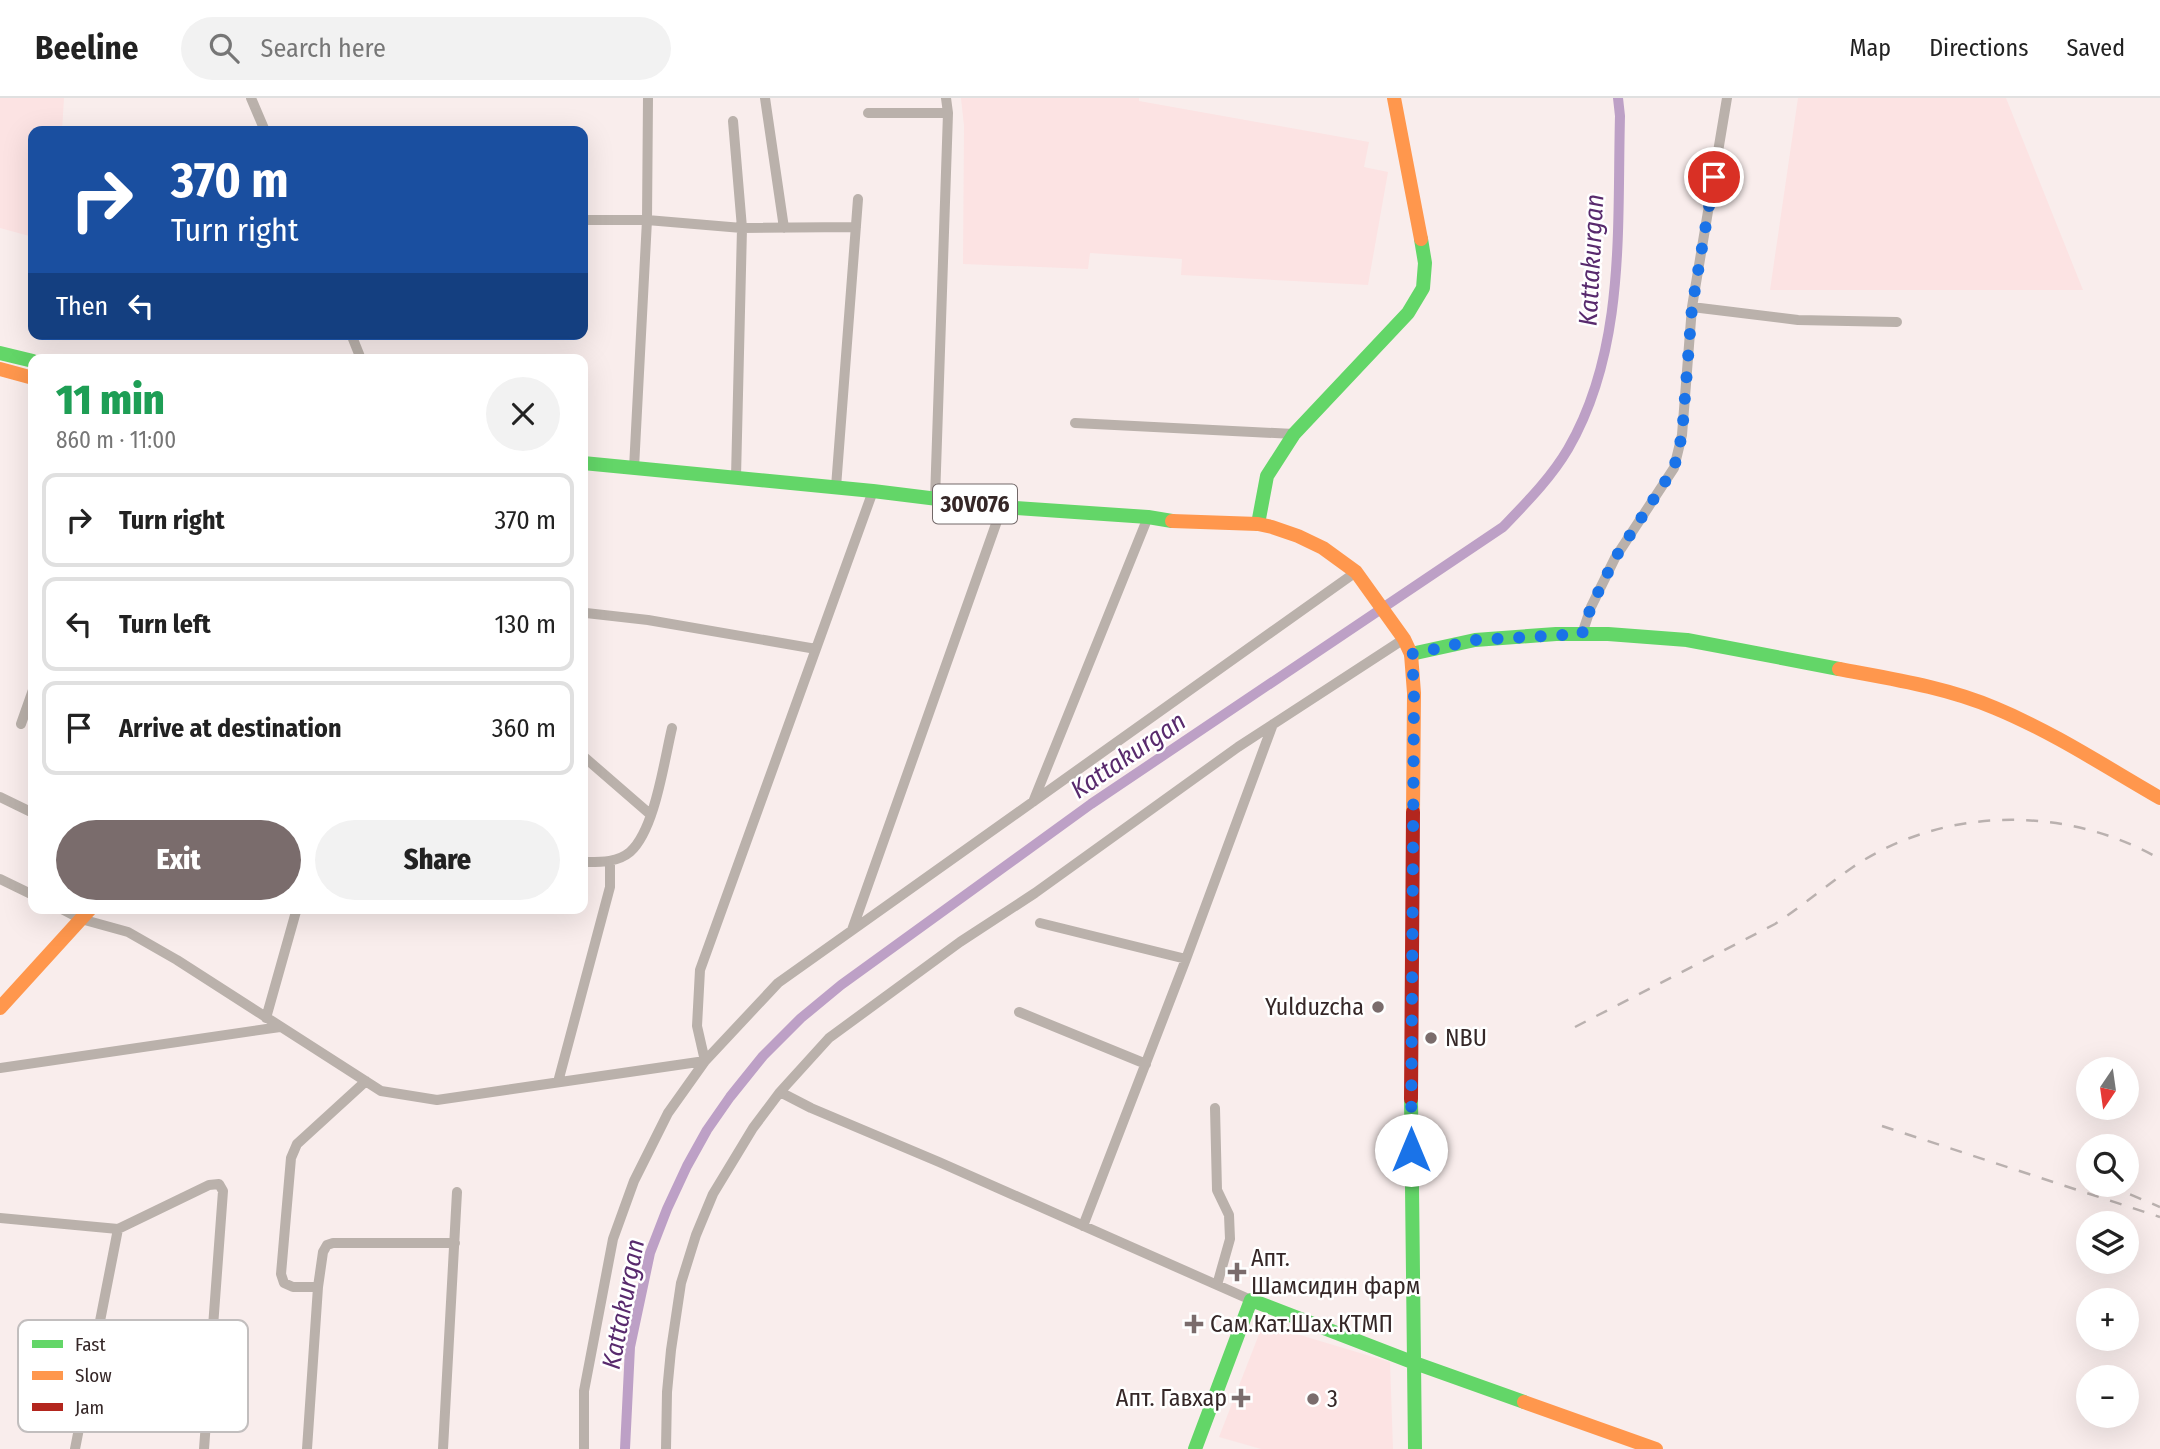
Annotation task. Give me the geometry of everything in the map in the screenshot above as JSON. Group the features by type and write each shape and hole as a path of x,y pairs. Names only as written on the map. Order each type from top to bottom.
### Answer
{"main road":[{"path":"1258,524 1267,476 1294,435 1408,313 1423,288 1425,263 1394,98"},
{"path":"0,353 28,360"},
{"path":"0,369 28,377"},
{"name":"30V076","path":"588,463 836,487 1002,508 1148,517 1180,522 1258,524 1311,542 1335,555 1356,572 1412,654"},
{"path":"1415,1449 1412,1362 1412,654 1475,640 1582,634 1687,640 1882,677 1958,694 1994,707 2027,722 2160,797"},
{"path":"0,1008 86,914"},
{"path":"1195,1449 1251,1300 1412,1362 1656,1449"}],"street":[{"path":"251,98 263,126"},
{"path":"634,468 647,220 648,98"},
{"path":"765,98 784,228"},
{"path":"935,499 948,113 946,98"},
{"path":"1582,634 1591,607 1615,558 1674,468 1682,435 1692,307 1727,98"},
{"path":"868,113 948,113"},
{"path":"733,121 742,228 736,477"},
{"path":"836,487 858,199"},
{"path":"588,220 647,220 742,228 856,227"},
{"path":"1692,307 1798,320 1897,322"},
{"path":"1075,423 1294,435"},
{"path":"705,1061 697,1026 700,970 873,491"},
{"path":"852,930 1002,508"},
{"path":"1033,802 1148,517"},
{"path":"584,1449 584,1391 613,1239 634,1181 668,1113 705,1061 778,983 1356,572"},
{"path":"588,613 648,620 816,649"},
{"path":"666,1449 671,1350 687,1259 713,1195 753,1128 780,1092 829,1038 960,942 1035,893 1238,747 1404,639"},
{"path":"21,724 28,704"},
{"path":"1083,1226 1186,960 1273,724"},
{"path":"588,862 610,862 629,854 639,841 651,815 672,728"},
{"path":"588,760 651,815"},
{"path":"0,797 28,811"},
{"path":"558,1082 610,887 610,862"},
{"path":"0,879 28,893"},
{"path":"86,914 128,932 177,960 381,1091 437,1100 705,1061"},
{"path":"266,1018 295,914"},
{"path":"1040,923 1186,960"},
{"path":"1019,1012 1146,1064"},
{"path":"0,1068 280,1027"},
{"path":"318,1287 293,1287 284,1283 281,1274 290,1158 297,1144 366,1081"},
{"path":"780,1092 811,1108 1251,1300"},
{"path":"1214,1108 1217,1190 1229,1215 1230,1239 1217,1285"},
{"path":"0,1218 118,1228 209,1185 219,1184 223,1191 214,1320"},
{"path":"443,1449 457,1192"},
{"path":"100,1320 118,1228"},
{"path":"307,1449 318,1287 323,1252 327,1245 455,1243"}],"shaded area":[{"path":"0,98 64,98 62,126 28,126 28,236 0,228"},
{"path":"961,98 1139,98 1139,101 1369,142 1364,167 1388,172 1368,285 1181,275 1182,259 1090,253 1088,269 963,264 964,126"},
{"path":"1798,98 2006,98 2083,290 1770,290"},
{"name":"3","path":"1263,1324 1390,1362 1393,1449 1261,1449 1219,1437"}],"waterway":[{"name":"Kattakurgan","path":"625,1449 630,1347 650,1253 667,1209 707,1130 763,1056 801,1018 841,985 1091,804 1503,527 1554,470 1587,411 1600,371 1609,329 1618,244 1618,98"}],"railway":[{"path":"1575,1027 1775,924 1853,867 1888,847 1926,832 1965,823 2005,820 2046,822 2085,829 2124,841 2160,859"},
{"path":"1882,1126 2160,1217"},
{"path":"2136,1197 2160,1207"}],"traffic: fast":[{"path":"1258,524 1267,476 1294,434 1408,313 1423,288 1425,263 1421,239"},
{"path":"0,353 28,360"},
{"path":"588,463 873,491 1002,507 1172,521"},
{"path":"1411,654 1475,640 1556,634 1608,634 1687,640 1839,669"},
{"path":"1411,1099 1415,1449"},
{"path":"1195,1449 1251,1300 1524,1402"}],"traffic: slow":[{"path":"1394,98 1421,239"},
{"path":"0,369 28,377"},
{"path":"1172,521 1258,524 1272,527 1323,548 1356,572 1404,639 1411,654 1414,693 1413,812"},
{"path":"1839,669 1938,689 1995,708 2058,739 2160,798"},
{"path":"0,1008 86,914"},
{"path":"1524,1402 1656,1449"}],"traffic: jam":[{"path":"1411,1099 1413,812"}],"place":[{"name":"Yulduzcha","path":"1378,1007"},
{"name":"NBU","path":"1431,1038"},
{"name":"Апт. Шамсидин фарм","path":"1237,1272"},
{"name":"Сам.Кат.Шах.КТМП","path":"1194,1324"},
{"name":"Апт. Гавхар","path":"1241,1398"},
{"name":"3","path":"1313,1399"}],"route":[{"path":"1411,1150 1412,654 1475,640 1582,634 1591,607 1615,558 1674,468 1682,435 1692,307 1714,177"}]}
